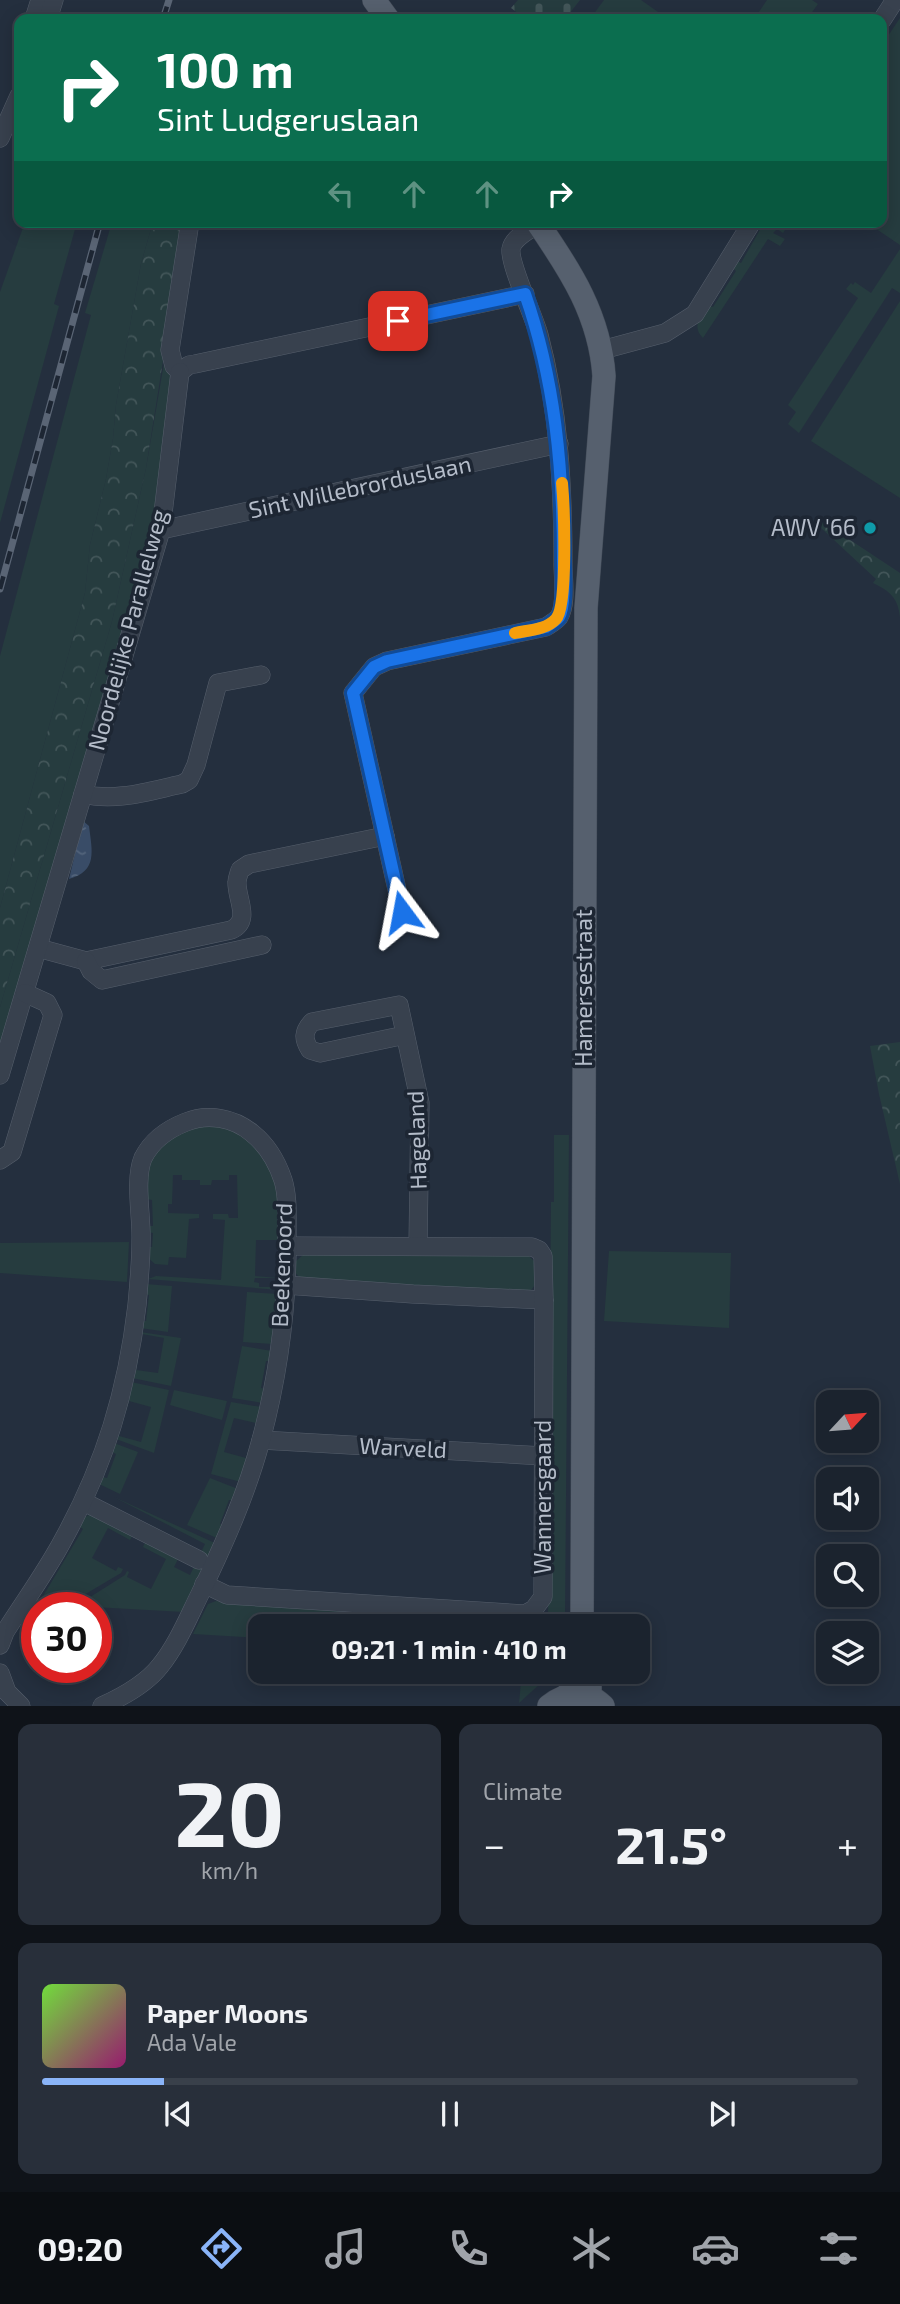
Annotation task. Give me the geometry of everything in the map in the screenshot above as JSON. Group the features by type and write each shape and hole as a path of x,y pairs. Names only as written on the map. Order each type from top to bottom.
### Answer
{"main road":[{"name":"Hamersestraat","path":"541,228 578,284 602,350 603,409 586,608 582,1614"},
{"path":"549,1706 560,1698 588,1699"}],"street":[{"path":"0,138 14,107"},
{"name":"Noordelijke Parallelweg","path":"0,1075 161,530 180,372 174,366 170,350 189,228"},
{"path":"402,912 353,693 374,667 387,661 546,627 559,617 563,599 563,496 554,406 538,332 514,265 511,248 515,240 531,228"},
{"path":"602,350 665,333 687,321 701,307 748,228"},
{"path":"180,372 189,365 525,294"},
{"name":"Sint Willebrorduslaan","path":"161,530 559,444"},
{"path":"83,794 100,798 123,797 182,784 189,780 196,765 218,683 261,675"},
{"path":"38,948 86,961 231,930 238,925 243,915 237,882 240,870 249,864 384,836"},
{"path":"86,961 91,971 102,980 256,947 238,925"},
{"path":"0,1160 12,1152 53,1015 47,1003 25,993"},
{"name":"Hageland","path":"405,1035 320,1053 310,1050 304,1041 306,1029 312,1022 399,1005 420,1103 418,1247"},
{"name":"Beekenoord","path":"0,1644 62,1544 84,1502 106,1451 116,1417 131,1352 142,1239 139,1180 142,1160 154,1142 170,1129 191,1119 211,1117 228,1120 250,1132 264,1144 284,1182 287,1206 285,1285 273,1386 261,1440 236,1515 181,1632 158,1669 127,1693 102,1706"},
{"name":"Wannersgaard","path":"205,1584 227,1595 525,1614 534,1609 543,1597 544,1256 532,1247 287,1246"},
{"path":"285,1285 544,1300"},
{"name":"Warveld","path":"261,1440 544,1456"},
{"path":"84,1502 199,1560"},
{"path":"0,1673 7,1692 22,1706"}],"green space":[{"path":"518,0 580,0 569,14 519,14 511,8"},
{"path":"604,0 641,0 661,14 594,14"},
{"path":"767,0 812,0 818,4 811,14 757,14"},
{"path":"900,18 900,245 875,228 887,228 887,38"},
{"path":"23,228 75,228 54,304 59,306 0,523 0,292"},
{"path":"110,228 152,228 141,264 106,479 90,545 85,593 0,908 0,656 91,315 85,313"},
{"path":"184,228 146,468 112,621 0,1007 0,908 85,593 90,545 106,479 141,264 151,229"},
{"path":"761,228 786,228 783,233 777,229 773,233 785,239 780,246 768,239 703,338 697,325 700,317 708,305 713,307 736,271 732,267 736,260 741,263"},
{"path":"900,249 900,293 892,288 799,433 788,424 796,412 788,405 858,298 846,289 855,282 871,293"},
{"path":"900,301 900,498 811,441"},
{"path":"165,357 166,367 172,377 154,522 0,1051 0,1007 112,621 146,468"},
{"path":"823,522 900,573 900,617 892,596 873,583 876,579 819,526"},
{"path":"900,1042 900,1184 870,1046"},
{"path":"205,1124 229,1129 241,1135 264,1157 274,1176 279,1196 278,1240 256,1240 255,1276 279,1278 255,1278 254,1282 259,1283 259,1287 279,1287 279,1290 148,1279 156,1276 221,1280 225,1220 213,1219 213,1214 228,1214 229,1218 238,1218 237,1175 229,1175 229,1180 212,1180 211,1185 200,1185 200,1180 182,1180 182,1175 173,1175 172,1204 168,1204 168,1213 199,1214 199,1218 189,1219 186,1258 169,1257 168,1265 155,1264 147,1257 147,1247 152,1247 153,1233 148,1232 148,1226 153,1226 152,1200 147,1199 148,1174 156,1149 168,1138"},
{"path":"554,1135 569,1135 565,1614 548,1614 551,1202 554,1202"},
{"path":"129,1242 127,1282 0,1273 0,1243"},
{"path":"609,1251 731,1253 729,1328 604,1321"},
{"path":"304,1254 528,1255 535,1262 536,1281 533,1288 524,1294 299,1277 294,1271 295,1262"},
{"path":"145,1284 172,1286 168,1332 140,1328 141,1321 146,1321 149,1295 144,1294"},
{"path":"247,1292 278,1294 272,1344 243,1342"},
{"path":"140,1332 181,1338 171,1386 132,1378 136,1359 136,1370 158,1373 164,1338 142,1334 140,1345"},
{"path":"242,1346 272,1351 270,1361 266,1361 261,1388 266,1389 263,1403 232,1398"},
{"path":"131,1382 169,1390 154,1453 116,1439 120,1424 119,1436 141,1442 151,1407 129,1401 124,1411"},
{"path":"174,1390 227,1401 222,1420 170,1405"},
{"path":"231,1402 261,1407 255,1434 256,1423 234,1418 224,1452 246,1458 251,1448 241,1482 211,1474"},
{"path":"114,1443 138,1452 120,1494 99,1484 102,1477 107,1478 116,1454 112,1452"},
{"path":"210,1478 238,1489 234,1501 229,1500 220,1524 224,1526 219,1539 187,1525"},
{"path":"114,1497 217,1544 184,1612 112,1608 112,1592 98,1592 127,1571 127,1577 151,1589 166,1559 143,1547 146,1540 179,1557 174,1567 190,1575 205,1544"},
{"path":"91,1514 133,1534 130,1540 108,1528 92,1558 116,1571 118,1567 123,1569 121,1573 89,1592 46,1592 83,1529 79,1526 85,1517"},
{"path":"216,1601 419,1614 248,1614 248,1637 193,1634 208,1604"},
{"path":"521,1684 540,1684 519,1703"}],"water":[{"path":"83,821 89,826 91,859 85,871 69,879"}],"railway":[{"path":"165,14 169,0"},
{"path":"0,589 98,228"}],"slow traffic":[{"path":"515,633 546,627 559,617 563,599 562,483"}],"place":[{"name":"AWV '66","path":"870,528"}],"route":[{"path":"398,321 525,294 538,332 554,406 563,496 563,599 559,617 546,627 387,661 374,667 353,693 402,912"}]}
